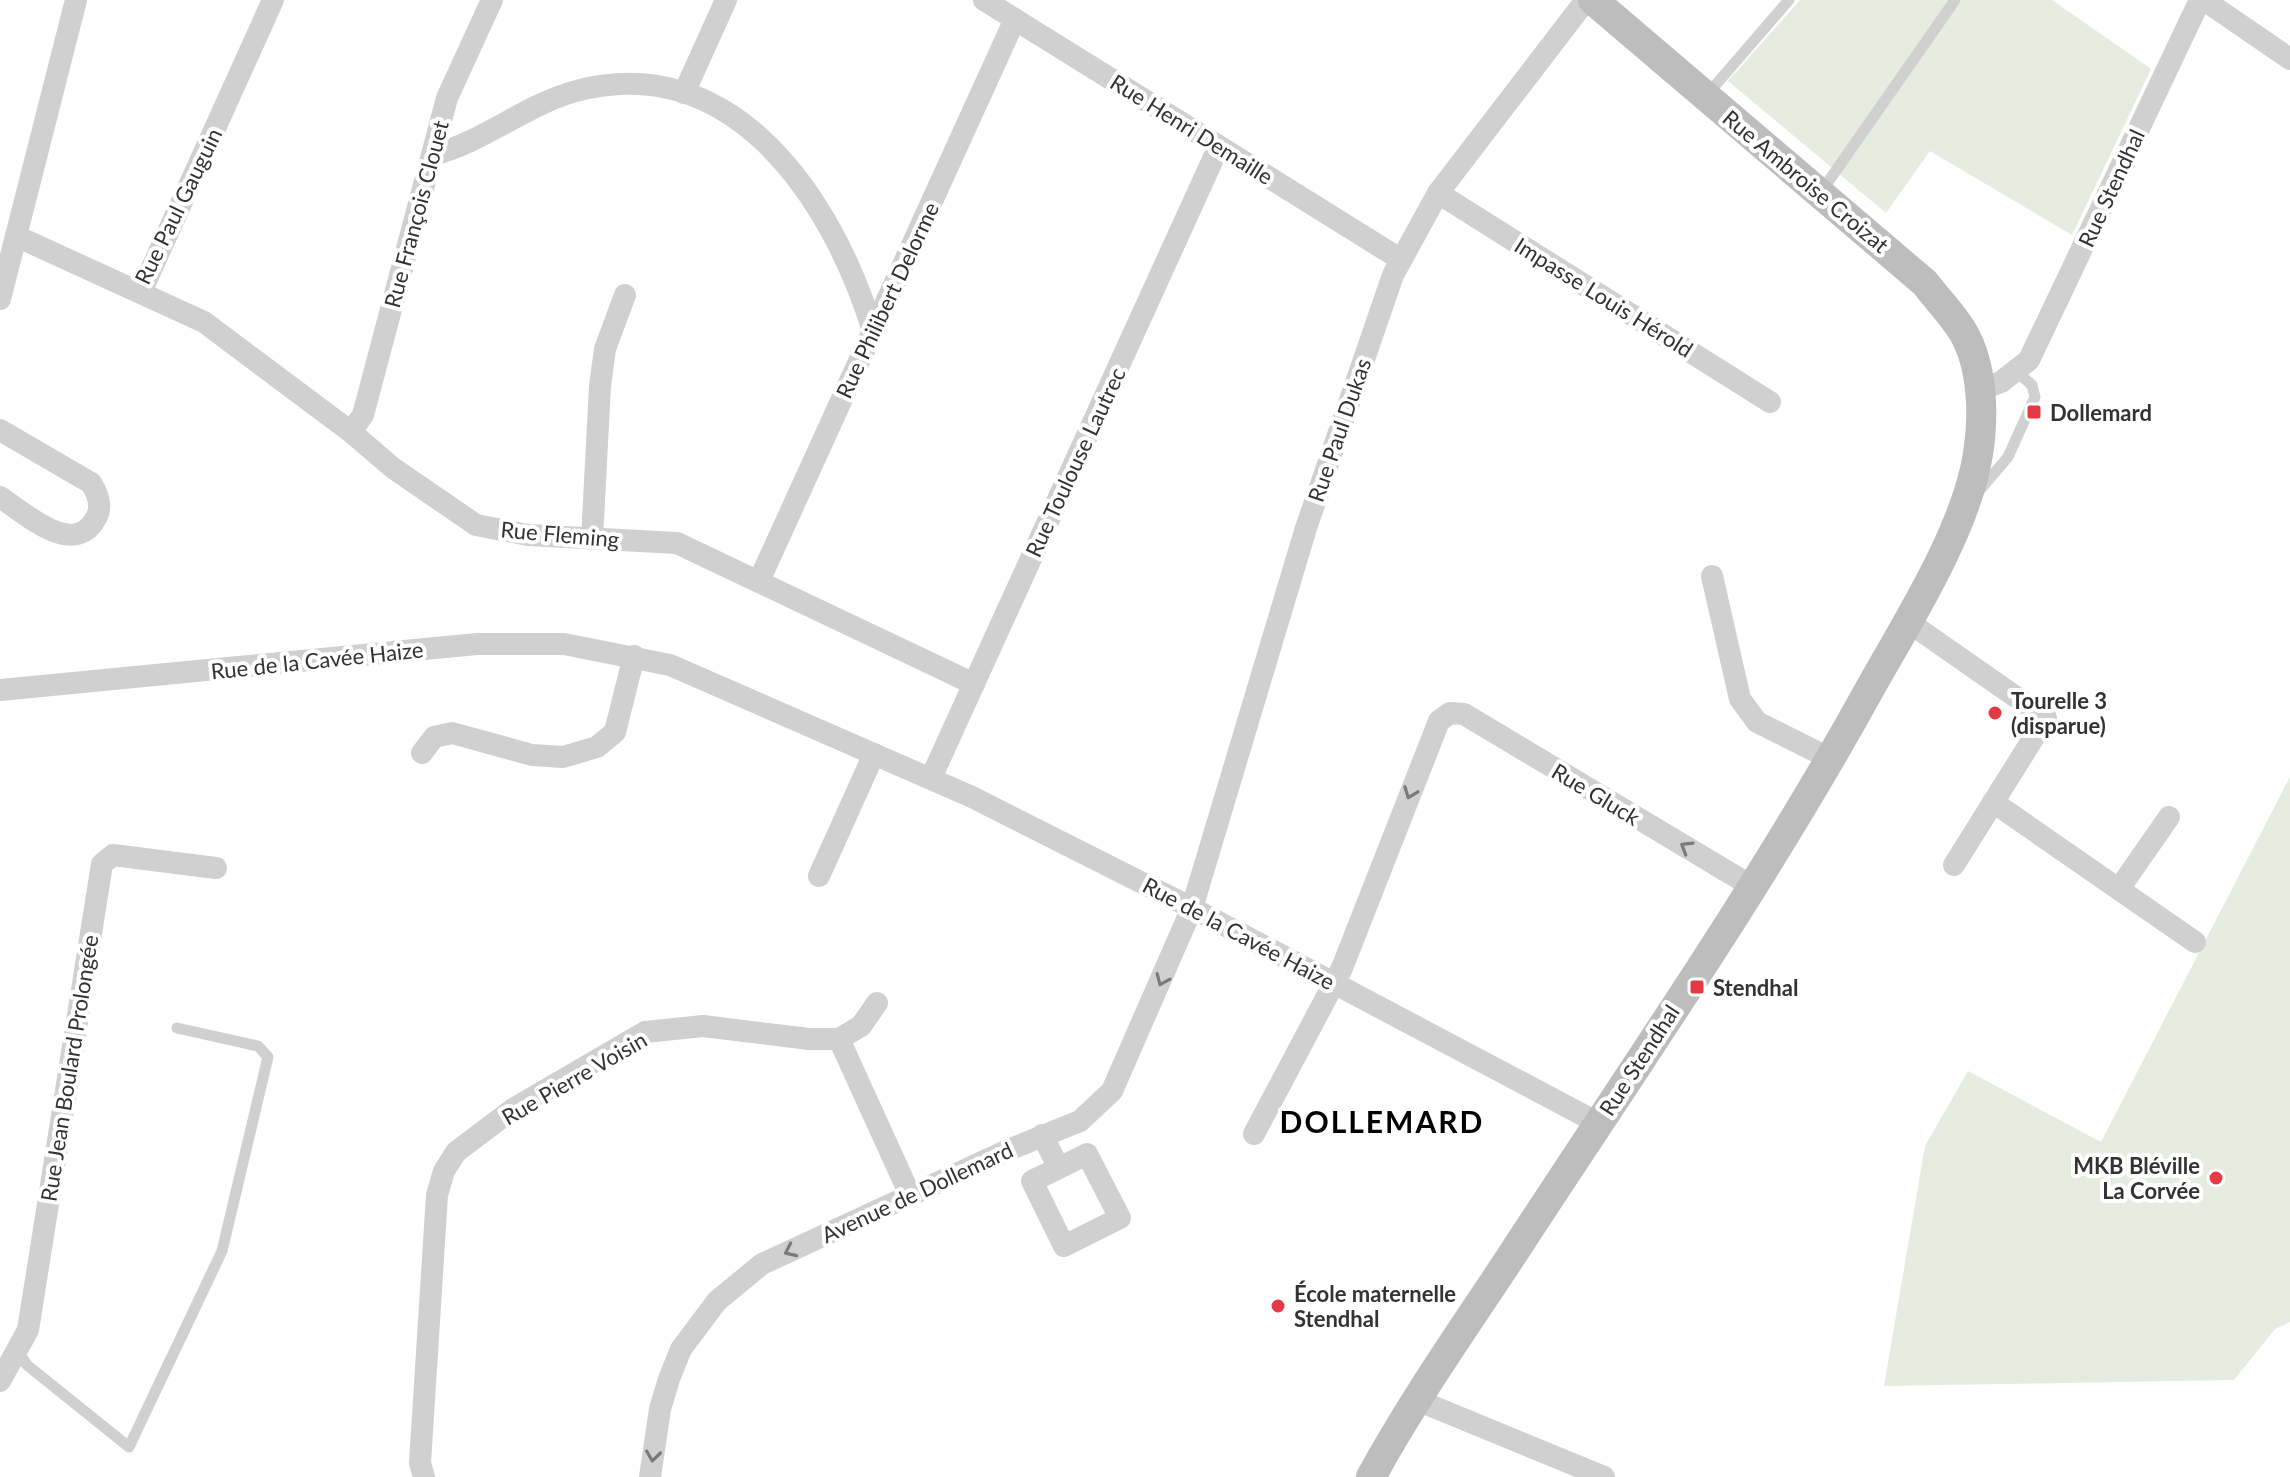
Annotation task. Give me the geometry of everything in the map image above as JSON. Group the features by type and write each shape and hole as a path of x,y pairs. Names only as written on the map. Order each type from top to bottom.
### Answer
{"street":[{"path":"0,299 76,0"},
{"name":"Rue Paul Gauguin","path":"16,236 141,292 273,0"},
{"name":"Rue François Clouet","path":"351,432 363,415 447,98 492,0"},
{"path":"684,93 726,0"},
{"name":"Rue Henri Demaille","path":"984,0 1400,259"},
{"name":"Rue Paul Dukas","path":"1192,908 1306,528 1400,259 1438,193 1586,0"},
{"name":"Rue Ambroise Croizat","path":"1593,0 1925,283 1963,330 1980,390"},
{"path":"2202,0 2290,59"},
{"name":"Rue Stendhal","path":"2017,372 2029,360 2202,0"},
{"name":"Rue Philibert Delorme","path":"759,581 1015,19"},
{"path":"432,155 449,151 517,115 575,91 626,84 684,93 730,114 770,145 808,189 853,276 873,331"},
{"name":"Rue Toulouse Lautrec","path":"931,778 1219,146"},
{"name":"Impasse Louis Hérold","path":"1438,193 1770,402"},
{"name":"Rue Fleming","path":"141,292 204,322 351,432 393,468 476,525 528,535 677,543 974,684"},
{"path":"592,539 600,386 605,349 625,295"},
{"path":"1980,390 2017,372"},
{"name":"Rue Stendhal","path":"1371,1477 1417,1400 1753,887 1831,759 1907,621 1963,510 1978,459 1980,390"},
{"path":"0,430 91,483 99,495 99,513 90,530 67,536 55,533 0,497"},
{"path":"1712,576 1740,699 1757,722 1831,759"},
{"path":"1907,621 2046,718 1954,865"},
{"name":"Rue de la Cavée Haize","path":"0,690 477,644 564,644 670,665 931,778 1192,908 1598,1123"},
{"path":"422,753 434,737 452,733 532,755 563,757 597,747 615,732 634,656"},
{"name":"Rue Gluck","path":"1334,983 1439,721 1450,713 1464,714 1753,887"},
{"path":"819,876 874,754"},
{"path":"1993,802 2195,942"},
{"path":"2119,889 2169,817"},
{"name":"Rue Jean Boulard Prolongée","path":"0,1381 28,1330 102,864 113,855 216,868"},
{"name":"Avenue de Dollemard","path":"650,1477 660,1409 669,1379 681,1349 717,1301 762,1264 1042,1135 1080,1121 1112,1091 1192,908"},
{"path":"1254,1134 1334,983"},
{"path":"877,1003 861,1026 839,1039 910,1195"},
{"name":"Rue Pierre Voisin","path":"424,1477 420,1463 437,1195 444,1171 456,1152 513,1109 645,1032 703,1026 809,1039 839,1039"},
{"path":"1042,1135 1059,1168"},
{"path":"1417,1400 1604,1477"}],"lane":[{"path":"1706,96 1789,0"},
{"path":"1820,192 1955,0"},
{"name":"Rue Stendhal","path":"1963,510 2008,457 2035,397 2032,385 2017,372"},
{"path":"18,1352 27,1365 129,1447 222,1251 268,1057 258,1046 177,1028"}],"shaded area":[{"path":"1800,0 2052,0 2151,69 2072,235 1930,151 1886,213 1728,81"},
{"path":"2290,777 2290,1322 2275,1329 2234,1380 1884,1386 1925,1146 1968,1071 2101,1142"}],"place":[{"name":"Dollemard","path":"2034,412"},
{"name":"Tourelle 3 (disparue)","path":"1995,713"},
{"name":"Stendhal","path":"1697,987"},
{"name":"MKB Bléville La Corvée","path":"2216,1178"},
{"name":"École maternelle Stendhal","path":"1278,1306"}],"district":[{"name":"DOLLEMARD","path":"1382,1121"}]}
